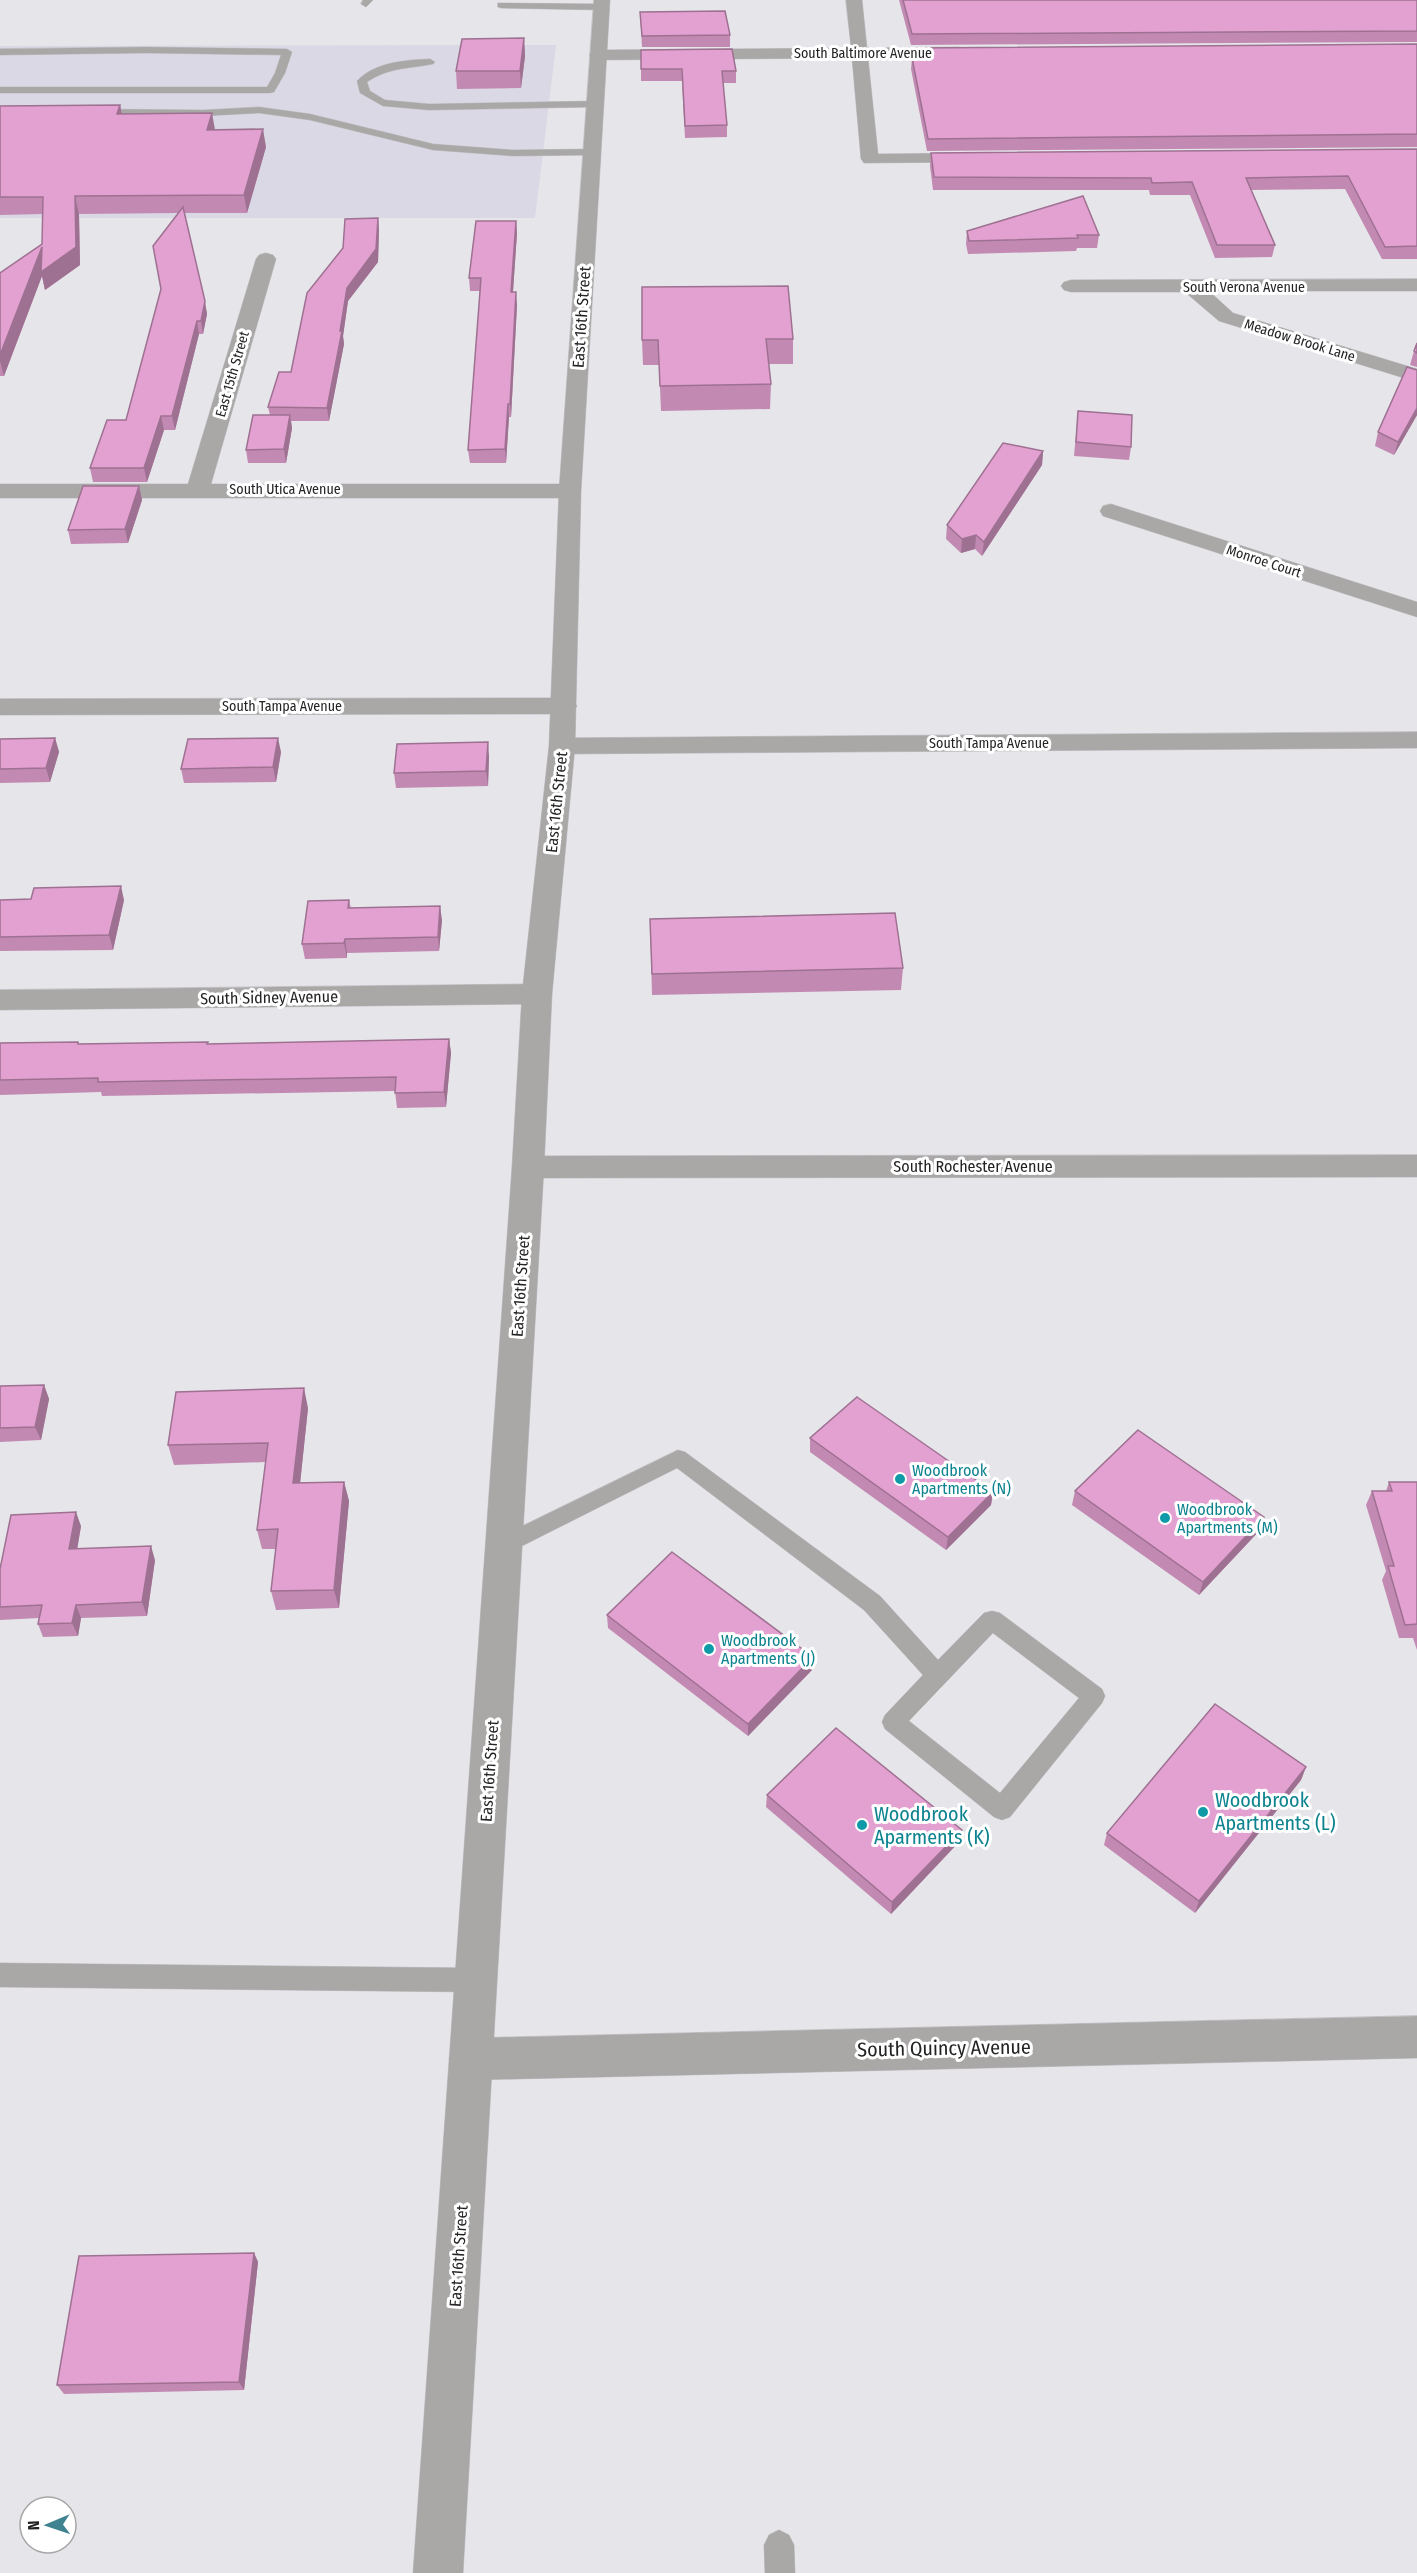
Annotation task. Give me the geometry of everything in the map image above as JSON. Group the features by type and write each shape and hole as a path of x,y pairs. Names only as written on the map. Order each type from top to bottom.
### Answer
{"street":[{"path":"854,0 870,159 989,158"},
{"name":"East 16th Street","path":"438,2573 528,1167 537,994 562,746 570,491 602,3"},
{"name":"South Baltimore Avenue","path":"597,56 979,52"},
{"name":"East 15th Street","path":"198,489 266,259"},
{"name":"South Verona Avenue","path":"1071,286 1417,285"},
{"name":"Meadow Brook Lane","path":"1192,287 1226,317 1417,376"},
{"name":"South Utica Avenue","path":"0,491 198,489 570,491"},
{"name":"Monroe Court","path":"1111,511 1417,610"},
{"name":"South Tampa Avenue","path":"0,706 564,706"},
{"name":"South Tampa Avenue","path":"562,746 1417,740"},
{"name":"South Sidney Avenue","path":"0,1000 537,994"},
{"name":"South Rochester Avenue","path":"528,1167 1417,1166"},
{"name":"South Quincy Avenue","path":"471,2059 1417,2037"}],"lane":[{"path":"501,5 602,3"},
{"path":"0,52 146,50 287,52 280,73 259,110"},
{"path":"430,62 399,64 376,70 362,81 365,93 383,103 429,107 595,104"},
{"path":"0,90 270,90"},
{"path":"78,112 203,113 259,110 310,117 433,147 513,153 591,152"},
{"path":"504,1545 678,1458 872,1603 938,1675"},
{"path":"992,1620 1094,1696 1002,1809 893,1722 938,1675 992,1620"},
{"path":"0,1975 475,1980"}],"shaded area":[{"path":"556,45 535,218 0,218 0,46"}],"building":[{"path":"903,0 1417,0 1417,31 912,34"},
{"path":"725,11 730,35 642,36 640,12"},
{"path":"524,38 520,71 456,71 462,39"},
{"path":"1417,44 1417,134 928,139 912,58 918,57 916,48"},
{"path":"732,49 736,71 722,71 727,125 685,126 682,69 641,69 641,50"},
{"path":"120,105 117,114 212,113 207,130 263,129 244,195 75,196 76,247 41,272 42,247 0,355 0,273 42,244 43,197 0,197 0,106"},
{"path":"1417,149 1417,246 1385,247 1348,176 1246,178 1275,245 1217,245 1192,182 1152,183 1151,178 934,177 931,153"},
{"path":"1083,196 1099,235 1077,235 1078,238 969,241 967,231"},
{"path":"183,207 205,301 201,321 197,321 172,416 161,416 144,468 90,468 107,420 126,420 161,289 153,246"},
{"path":"378,218 376,249 347,288 340,331 342,331 327,408 268,407 279,372 291,372 307,293 343,248 345,219"},
{"path":"476,221 516,221 511,292 516,292 510,404 508,404 505,449 468,450 481,278 469,278"},
{"path":"788,286 793,339 766,339 771,384 660,386 658,340 642,340 642,287"},
{"path":"1407,367 1417,370 1417,408 1398,442 1378,432"},
{"path":"1078,411 1132,415 1131,447 1076,442"},
{"path":"253,415 290,415 284,449 246,450"},
{"path":"1003,443 1043,451 984,542 976,535 962,539 947,525"},
{"path":"83,486 139,486 125,529 68,530"},
{"path":"55,738 46,768 0,769 0,739"},
{"path":"278,738 273,767 181,769 188,739"},
{"path":"488,742 486,771 394,773 397,744"},
{"path":"121,886 109,935 0,937 0,900 31,899 34,888"},
{"path":"349,900 348,908 440,906 438,937 345,939 344,943 302,944 308,901"},
{"path":"895,913 903,968 652,974 650,919"},
{"path":"449,1039 444,1092 395,1093 396,1077 98,1082 98,1078 0,1080 0,1043 208,1042 207,1044"},
{"path":"44,1385 35,1427 0,1428 0,1386"},
{"path":"304,1388 293,1483 344,1482 334,1590 271,1591 278,1529 257,1530 268,1443 168,1445 176,1392"},
{"name":"Woodbrook Apartments (N)","path":"857,1397 993,1492 948,1537 810,1438"},
{"name":"Woodbrook Apartments (M)","path":"1138,1430 1264,1517 1203,1582 1075,1491"},
{"path":"1389,1482 1417,1482 1417,1624 1405,1625 1388,1566 1394,1566 1372,1491 1392,1491"},
{"path":"76,1512 69,1549 151,1546 142,1602 76,1605 72,1623 38,1624 42,1605 0,1607 0,1569 11,1515"},
{"name":"Woodbrook Apartments (J)","path":"672,1552 813,1657 748,1724 607,1615"},
{"name":"Woodbrook Apartments (L)","path":"1215,1704 1306,1767 1199,1901 1107,1833"},
{"name":"Woodbrook Aparments (K)","path":"836,1728 962,1830 892,1902 767,1795"},
{"path":"254,2253 239,2382 57,2385 79,2256"}],"place":[{"name":"Woodbrook Apartments (N)","path":"900,1479"},
{"name":"Woodbrook Apartments (M)","path":"1165,1518"},
{"name":"Woodbrook Apartments (J)","path":"709,1649"},
{"name":"Woodbrook Apartments (L)","path":"1203,1812"},
{"name":"Woodbrook Aparments (K)","path":"862,1825"}]}
